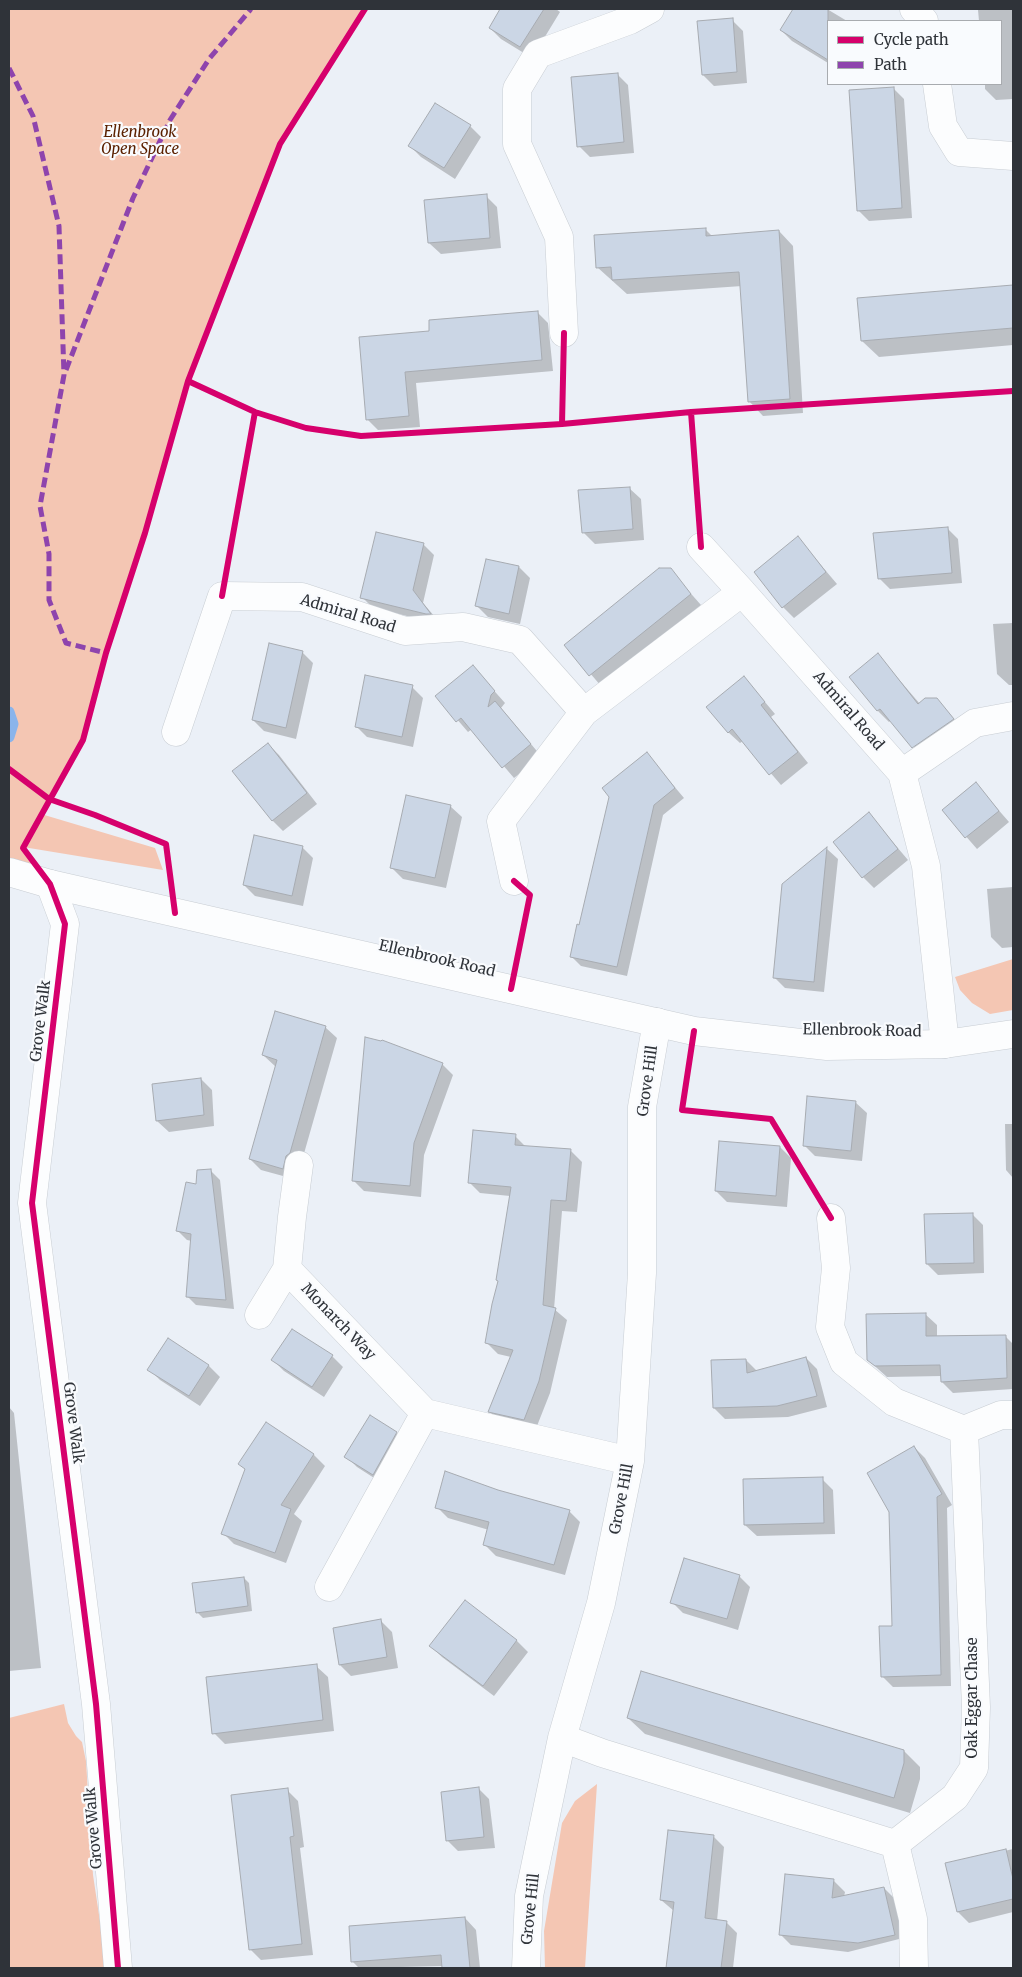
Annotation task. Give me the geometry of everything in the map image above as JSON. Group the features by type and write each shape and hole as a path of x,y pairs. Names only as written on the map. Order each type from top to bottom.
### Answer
{"street":[{"path":"564,332 560,237 517,144 517,88 538,54 630,20 650,9"},
{"path":"914,9 923,20"},
{"path":"937,85 943,126 959,152 1013,156"},
{"name":"Admiral Road","path":"700,547 902,773 926,866 945,1044"},
{"path":"514,881 501,821 584,712 742,592"},
{"name":"Admiral Road","path":"176,732 222,596 302,597 405,631 463,627 520,640 584,712"},
{"path":"902,773 975,722 1013,716"},
{"name":"Ellenbrook Road","path":"9,872 50,884 694,1031 827,1046 945,1044 1013,1034"},
{"name":"Grove Walk","path":"50,884 65,924 32,1203 96,1704 118,1968"},
{"name":"Grove Hill","path":"526,1968 529,1896 562,1738 600,1603 630,1461 642,1273 642,1107 657,1022"},
{"path":"259,1315 287,1269 299,1165"},
{"path":"831,1218 836,1268 830,1327 844,1362 894,1402 964,1430 1001,1415 1013,1416"},
{"name":"Monarch Way","path":"287,1269 425,1412"},
{"path":"329,1587 425,1412 630,1461"},
{"name":"Oak Eggar Chase","path":"895,1844 955,1797 974,1768 976,1707 964,1430"},
{"path":"562,1738 602,1753 895,1844 913,1920 914,1968"}],"green space":[{"name":"Ellenbrook Open Space","path":"9,9 365,9 280,145 188,381 145,533 106,653 83,740 41,814 155,848 163,870 23,847 50,884 9,869"},
{"path":"1013,959 1013,1010 990,1014 972,1003 960,990 955,977"},
{"path":"64,1704 68,1723 82,1742 86,1761 93,1875 107,1968 9,1968 9,1718"},
{"path":"597,1784 585,1968 545,1968 544,1931 562,1823 575,1801"}],"building":[{"path":"500,9 544,9 520,47 489,28"},
{"path":"793,9 828,9 827,59 780,30"},
{"path":"733,18 737,72 702,75 697,21"},
{"path":"618,73 624,142 577,147 571,77"},
{"path":"894,87 902,208 857,211 849,90"},
{"path":"435,103 471,125 444,168 408,146"},
{"path":"487,194 490,238 428,243 424,200"},
{"path":"706,228 706,236 779,230 790,399 748,402 739,272 612,280 611,267 596,268 594,235"},
{"path":"1013,285 1013,328 861,341 857,298"},
{"path":"538,311 542,360 405,372 409,416 366,420 359,337 429,331 429,320"},
{"path":"630,487 633,529 582,533 578,490"},
{"path":"948,527 952,573 878,579 873,533"},
{"path":"376,532 424,543 413,590 431,614 360,598"},
{"path":"798,536 826,572 782,608 754,572"},
{"path":"486,559 519,566 509,614 475,606"},
{"path":"659,568 671,568 691,594 589,676 564,645"},
{"path":"269,643 303,651 286,728 252,720"},
{"path":"878,653 918,704 925,698 937,698 954,719 912,748 880,709 877,711 849,677"},
{"path":"473,665 495,691 491,695 488,707 495,701 531,744 502,768 461,718 456,722 435,696"},
{"path":"365,675 413,685 402,737 355,727"},
{"path":"744,676 765,702 761,705 798,752 769,775 732,729 728,733 706,707"},
{"path":"268,743 307,793 272,821 232,771"},
{"path":"647,752 675,788 654,805 617,967 570,957 609,797 602,788"},
{"path":"976,782 999,811 965,838 942,810"},
{"path":"406,795 451,805 435,878 390,868"},
{"path":"869,812 898,849 862,878 833,842"},
{"path":"254,835 303,846 292,896 243,885"},
{"path":"827,847 814,982 773,978 782,884"},
{"path":"275,1011 326,1026 290,1153 286,1156 283,1169 249,1159 277,1060 262,1055"},
{"path":"365,1037 382,1040 443,1063 414,1143 410,1186 352,1181"},
{"path":"201,1078 204,1115 156,1121 152,1084"},
{"path":"807,1096 856,1101 851,1151 803,1146"},
{"path":"473,1130 516,1134 515,1145 571,1149 566,1201 551,1200 543,1305 556,1308 539,1381 524,1420 488,1412 513,1350 485,1343 498,1281 496,1280 511,1187 468,1183"},
{"path":"719,1141 780,1146 776,1196 715,1191"},
{"path":"211,1169 226,1300 186,1297 191,1234 176,1231 186,1182 196,1184 197,1170"},
{"path":"973,1213 974,1263 926,1264 924,1214"},
{"path":"926,1313 926,1336 1006,1335 1007,1378 941,1382 940,1365 875,1366 867,1360 866,1314"},
{"path":"292,1329 333,1355 312,1387 271,1360"},
{"path":"168,1338 209,1365 189,1396 147,1370"},
{"path":"806,1357 817,1396 777,1406 713,1408 711,1360 746,1359 747,1373"},
{"path":"370,1415 397,1432 373,1475 344,1457"},
{"path":"266,1422 314,1454 281,1505 291,1509 275,1553 221,1534 245,1469 238,1464"},
{"path":"914,1446 942,1494 937,1497 941,1675 881,1677 879,1626 892,1626 889,1512 867,1473"},
{"path":"445,1471 498,1490 570,1510 554,1565 483,1545 489,1522 435,1508"},
{"path":"823,1477 824,1523 744,1525 743,1479"},
{"path":"684,1558 740,1575 727,1619 670,1603"},
{"path":"244,1577 248,1606 196,1613 192,1583"},
{"path":"465,1600 517,1640 483,1686 429,1646"},
{"path":"381,1619 387,1657 339,1665 333,1628"},
{"path":"317,1664 323,1720 212,1734 206,1677"},
{"path":"641,1671 904,1750 904,1763 894,1798 627,1718"},
{"path":"479,1787 484,1837 446,1841 441,1792"},
{"path":"288,1788 294,1836 290,1837 302,1944 249,1950 231,1795"},
{"path":"668,1830 714,1835 705,1918 727,1921 721,1968 666,1968 674,1902 660,1900"},
{"path":"1006,1849 1013,1879 1013,1899 957,1912 945,1863"},
{"path":"785,1874 834,1879 832,1898 884,1887 895,1935 858,1943 779,1935"},
{"path":"465,1917 470,1968 442,1968 441,1955 351,1962 349,1926"}],"waterway":[{"path":"9,712 13,724 9,737"}],"marked path":[{"path":"66,370 133,198 170,120 209,59 251,9"},
{"path":"9,68 33,116 59,226 64,375 40,506 49,554 49,600 66,643 106,653"}],"cycle path":[{"path":"118,1968 96,1704 32,1203 65,924 50,884 23,848 83,740 106,653 145,533 188,381 280,144 365,9"},
{"path":"562,424 564,333"},
{"path":"188,381 255,412 306,428 361,436 562,424 691,412 1013,391"},
{"path":"222,596 255,412"},
{"path":"691,412 701,547"},
{"path":"9,769 49,799 95,815 166,844 175,913"},
{"path":"511,989 530,895 514,881"},
{"path":"694,1031 682,1110 771,1119 831,1218"}]}
